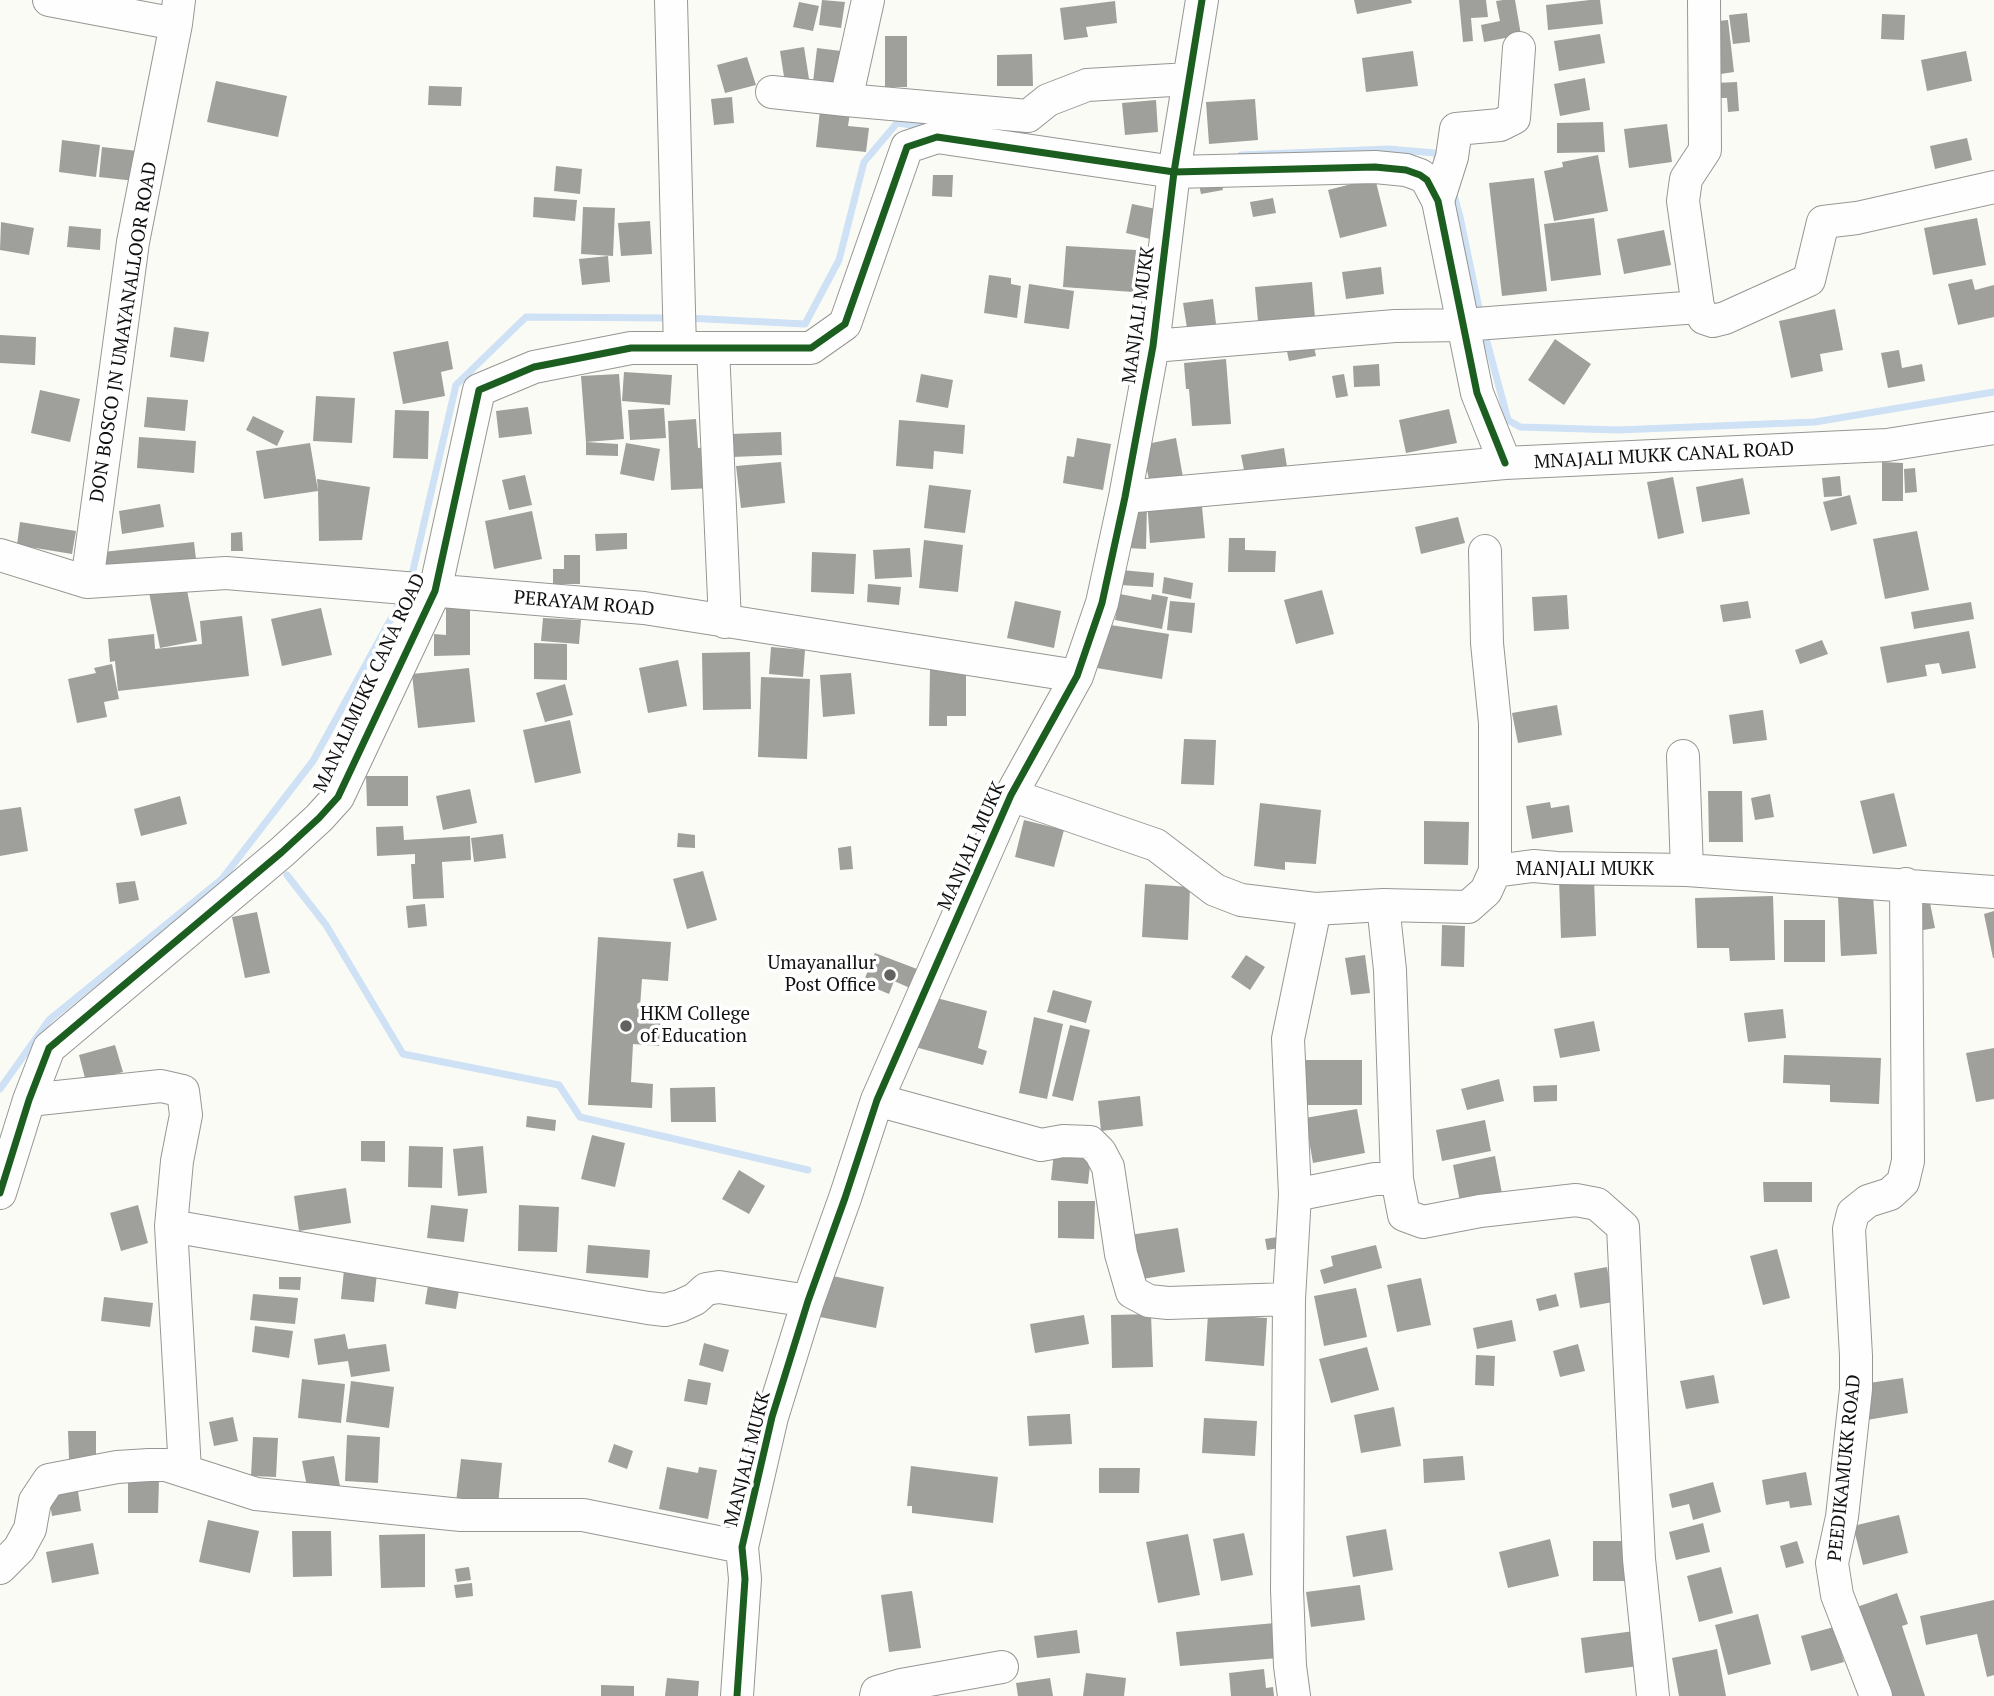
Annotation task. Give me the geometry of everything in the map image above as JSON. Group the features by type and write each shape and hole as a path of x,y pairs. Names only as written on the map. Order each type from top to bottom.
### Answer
{"street":[{"path":"49,0 177,12"},
{"path":"671,0 680,348"},
{"path":"846,100 868,0"},
{"name":"MANJALI MUKK","path":"737,1696 745,1579 742,1547 772,1417 808,1301 877,1100 1011,795 1077,676 1102,603 1153,346 1174,173 1202,0"},
{"path":"1704,0 1705,150 1686,179 1683,201 1698,307 1704,318 1713,321 1725,318 1809,280 1823,222 1857,218 1994,187"},
{"name":"DON BOSCO JN UMAYANALLOOR ROAD","path":"87,582 133,243 177,12"},
{"path":"1438,201 1452,157 1455,129 1500,125 1514,118 1519,48"},
{"path":"772,92 1028,116 1048,100 1087,85 1189,79"},
{"name":"MANALIMUKK CANA ROAD","path":"0,1193 29,1100 49,1048 282,852 338,797 435,591 479,390 534,367 631,348 811,348 845,324 907,147 937,137 1174,173"},
{"path":"1174,173 1375,167 1406,170 1427,180 1438,201 1477,393 1505,464"},
{"path":"1153,346 1395,326 1463,325 1698,307"},
{"path":"713,348 726,622"},
{"name":"MNAJALI MUKK CANAL ROAD","path":"1125,497 1505,464 1887,445 1994,429"},
{"path":"1485,551 1487,643 1495,723 1495,871"},
{"path":"0,555 87,582"},
{"name":"PERAYAM ROAD","path":"87,582 226,573 644,608 1077,676"},
{"path":"1683,756 1687,870"},
{"name":"MANJALI MUKK","path":"1011,795 1156,845 1215,890 1241,900 1315,909 1383,905 1468,908 1486,891 1495,871 1533,866 1687,870 1994,892"},
{"name":"PEEDIKAMUKK ROAD","path":"1876,1696 1837,1595 1832,1563 1842,1517 1856,1389 1849,1229 1853,1213 1868,1200 1889,1194 1903,1182 1908,1161 1906,884"},
{"path":"1383,905 1390,970 1397,1179 1404,1215 1423,1222 1480,1211 1576,1200 1597,1204 1623,1227 1639,1559 1653,1696"},
{"path":"1294,1696 1287,1589 1289,1299 1294,1195 1288,1039 1315,909"},
{"path":"29,1100 161,1086 183,1091 186,1115 177,1161 171,1226 185,1470"},
{"path":"877,1100 1041,1145 1063,1141 1090,1142 1100,1152 1108,1167 1121,1254 1132,1292 1149,1301 1168,1303 1289,1299"},
{"path":"1294,1195 1375,1179 1397,1179"},
{"path":"171,1226 664,1310 680,1306 706,1290 719,1287 808,1301"},
{"path":"0,1568 19,1549 30,1530 35,1501 49,1480 128,1466 166,1465 256,1494 461,1515 583,1515 742,1547"},
{"path":"876,1696 877,1692 901,1685 1002,1667"}],"building":[{"path":"822,0 845,2 841,28 819,25"},
{"path":"1354,0 1411,0 1412,3 1357,14"},
{"path":"1459,0 1486,0 1488,17 1471,18 1473,41 1463,42"},
{"path":"1515,0 1521,35 1484,42 1481,25 1500,21 1496,1"},
{"path":"1600,0 1603,24 1548,30 1546,5"},
{"path":"1115,1 1117,23 1086,27 1088,37 1064,40 1060,8"},
{"path":"799,2 819,6 813,31 793,27"},
{"path":"1747,13 1750,42 1733,44 1729,15"},
{"path":"1882,14 1905,15 1904,40 1881,39"},
{"path":"1728,20 1734,72 1714,75 1707,22"},
{"path":"1600,34 1605,63 1559,71 1554,41"},
{"path":"885,36 907,36 907,87 885,87"},
{"path":"804,47 809,79 785,83 780,51"},
{"path":"817,48 849,52 844,87 813,82"},
{"path":"1413,51 1418,86 1366,92 1362,58"},
{"path":"1966,51 1972,81 1927,91 1921,60"},
{"path":"1032,54 1033,86 997,86 997,55"},
{"path":"747,57 756,85 725,93 717,65"},
{"path":"1585,78 1590,110 1560,116 1554,84"},
{"path":"216,81 287,96 278,137 207,122"},
{"path":"1737,82 1739,111 1728,112 1727,98 1716,98 1715,83"},
{"path":"429,86 462,87 461,106 428,105"},
{"path":"732,97 734,123 714,125 711,99"},
{"path":"1255,99 1258,140 1209,144 1206,102"},
{"path":"1156,100 1158,132 1125,135 1122,103"},
{"path":"820,110 850,113 848,126 869,128 866,152 816,147"},
{"path":"1603,122 1605,152 1557,153 1557,123"},
{"path":"1667,124 1672,162 1629,168 1624,129"},
{"path":"1967,138 1972,160 1935,169 1930,146"},
{"path":"62,140 100,145 96,177 59,172"},
{"path":"102,147 138,151 135,181 99,177"},
{"path":"1598,155 1608,211 1554,221 1544,171 1563,167 1562,162"},
{"path":"556,166 582,169 580,194 554,191"},
{"path":"933,175 953,175 952,197 932,196"},
{"path":"1220,176 1223,190 1201,194 1198,180"},
{"path":"1375,178 1387,226 1340,238 1328,190"},
{"path":"1534,178 1547,291 1502,296 1489,183"},
{"path":"534,197 577,200 575,221 533,217"},
{"path":"1273,198 1276,213 1253,217 1250,202"},
{"path":"1132,204 1161,210 1154,240 1126,233"},
{"path":"583,207 615,208 613,256 581,254"},
{"path":"1594,218 1601,275 1551,281 1544,224"},
{"path":"1977,218 1986,265 1933,275 1924,228"},
{"path":"650,221 652,254 621,256 618,223"},
{"path":"1,222 34,228 29,255 0,250"},
{"path":"69,226 101,229 100,250 67,247"},
{"path":"1664,230 1671,265 1624,274 1617,239"},
{"path":"1066,246 1136,250 1133,292 1063,287"},
{"path":"608,256 610,282 582,285 579,259"},
{"path":"1381,267 1384,294 1346,299 1342,272"},
{"path":"989,275 1011,278 1011,284 1021,286 1017,318 984,313"},
{"path":"1972,279 1975,290 1994,285 1994,317 1958,325 1948,284"},
{"path":"1312,282 1315,318 1258,322 1255,287"},
{"path":"1029,284 1074,291 1069,329 1024,323"},
{"path":"1213,299 1216,324 1187,328 1183,303"},
{"path":"1835,309 1843,350 1820,354 1823,371 1791,378 1779,321"},
{"path":"174,327 209,332 204,362 170,357"},
{"path":"0,335 36,337 35,365 0,363"},
{"path":"1312,337 1316,356 1289,361 1285,342"},
{"path":"1555,339 1591,364 1564,405 1528,380"},
{"path":"448,341 453,369 441,372 445,396 403,404 393,352"},
{"path":"1899,350 1902,368 1922,364 1925,381 1888,388 1881,353"},
{"path":"1226,359 1231,424 1192,426 1184,363"},
{"path":"1379,364 1380,386 1354,387 1353,366"},
{"path":"624,372 672,375 670,405 622,401"},
{"path":"619,374 624,439 586,442 581,376"},
{"path":"921,374 953,380 948,408 916,402"},
{"path":"1344,374 1348,396 1336,398 1332,376"},
{"path":"40,390 80,399 70,442 31,433"},
{"path":"316,396 355,398 352,443 313,441"},
{"path":"147,397 188,400 185,431 144,427"},
{"path":"528,407 532,434 499,438 496,411"},
{"path":"664,408 666,438 630,440 628,410"},
{"path":"1449,409 1457,443 1406,453 1399,420"},
{"path":"395,410 429,411 428,459 393,458"},
{"path":"253,416 284,431 277,446 246,430"},
{"path":"696,419 698,448 710,447 712,488 671,490 668,421"},
{"path":"899,420 965,425 963,454 934,451 933,469 896,466"},
{"path":"781,432 782,455 732,457 731,434"},
{"path":"139,437 196,441 194,473 137,468"},
{"path":"1077,438 1111,444 1103,490 1063,483 1067,456 1074,457"},
{"path":"1176,438 1184,483 1151,490 1142,445"},
{"path":"586,442 618,444 618,456 586,455"},
{"path":"310,443 318,491 264,499 256,451"},
{"path":"626,443 660,449 654,481 620,474"},
{"path":"1284,448 1288,473 1246,480 1241,455"},
{"path":"781,462 785,503 741,508 736,466"},
{"path":"1882,462 1903,463 1903,501 1882,501"},
{"path":"1915,468 1917,492 1905,493 1904,469"},
{"path":"525,475 532,505 509,510 502,480"},
{"path":"1840,476 1842,496 1824,497 1822,478"},
{"path":"1673,477 1684,533 1658,539 1647,482"},
{"path":"1743,478 1750,514 1702,522 1696,487"},
{"path":"317,479 370,487 362,540 319,541"},
{"path":"929,485 971,490 965,533 924,528"},
{"path":"1850,495 1857,524 1831,531 1823,502"},
{"path":"1201,496 1205,538 1150,543 1147,500"},
{"path":"160,504 164,527 122,534 119,511"},
{"path":"1128,504 1147,505 1146,549 1127,548"},
{"path":"532,511 542,559 494,569 485,521"},
{"path":"1458,517 1465,543 1421,554 1415,527"},
{"path":"20,522 76,531 72,554 17,545"},
{"path":"1917,531 1929,590 1885,599 1873,539"},
{"path":"242,532 243,551 231,551 231,533"},
{"path":"627,533 627,549 596,551 595,534"},
{"path":"1229,538 1245,538 1245,550 1276,551 1275,572 1228,572"},
{"path":"924,540 963,545 958,592 919,588"},
{"path":"194,542 197,568 106,577 103,552"},
{"path":"910,548 912,577 875,579 873,550"},
{"path":"812,552 856,554 854,594 811,592"},
{"path":"564,555 580,555 580,584 553,584 553,569 564,569"},
{"path":"1121,570 1154,573 1153,587 1120,585"},
{"path":"1164,577 1193,583 1191,599 1162,593"},
{"path":"185,580 197,641 160,648 148,587"},
{"path":"868,584 901,587 899,605 867,602"},
{"path":"1322,590 1334,634 1296,644 1284,600"},
{"path":"1120,594 1151,600 1152,594 1168,597 1162,629 1115,620"},
{"path":"1567,595 1569,629 1534,631 1532,597"},
{"path":"1015,601 1061,611 1054,648 1007,638"},
{"path":"1170,601 1195,603 1192,633 1167,630"},
{"path":"1748,601 1751,618 1723,622 1720,605"},
{"path":"1971,602 1974,619 1914,629 1911,612"},
{"path":"446,603 470,603 470,655 434,656 434,634 446,635"},
{"path":"321,608 332,655 282,666 271,619"},
{"path":"242,616 249,676 118,691 115,661 110,662 108,639 154,634 155,649 202,644 200,621"},
{"path":"543,618 581,620 579,644 541,641"},
{"path":"1104,624 1169,634 1162,679 1097,668"},
{"path":"1969,631 1976,668 1942,674 1939,663 1925,665 1927,676 1887,683 1880,647"},
{"path":"1822,640 1828,654 1800,664 1795,650"},
{"path":"534,643 567,644 567,680 534,679"},
{"path":"771,647 805,650 803,677 769,674"},
{"path":"750,652 751,709 703,710 702,653"},
{"path":"678,660 687,706 648,713 639,668"},
{"path":"112,664 119,699 104,702 107,717 77,723 68,679 96,673 94,668"},
{"path":"469,668 475,722 418,728 412,674"},
{"path":"930,669 966,669 966,716 947,716 947,726 929,726"},
{"path":"851,673 855,714 823,717 820,675"},
{"path":"761,677 810,679 807,759 758,757"},
{"path":"565,684 573,715 545,722 536,693"},
{"path":"1557,705 1562,735 1518,743 1512,713"},
{"path":"1763,710 1767,740 1733,744 1729,715"},
{"path":"570,720 581,773 535,783 523,730"},
{"path":"1184,739 1216,740 1214,785 1181,784"},
{"path":"366,776 408,776 408,806 367,806"},
{"path":"470,789 477,823 443,830 436,796"},
{"path":"1708,791 1742,791 1743,842 1709,842"},
{"path":"1894,793 1907,846 1873,854 1860,801"},
{"path":"1770,794 1774,817 1755,820 1751,798"},
{"path":"180,796 187,824 141,836 134,809"},
{"path":"1550,802 1551,808 1569,805 1573,832 1532,839 1526,806"},
{"path":"1260,803 1321,810 1316,864 1285,862 1285,870 1254,866"},
{"path":"21,807 28,851 0,856 0,810"},
{"path":"1024,820 1064,830 1054,867 1015,857"},
{"path":"1424,821 1469,822 1468,865 1424,864"},
{"path":"403,826 404,840 470,836 471,860 442,862 444,898 413,899 411,864 415,864 415,854 377,856 376,827"},
{"path":"678,833 695,835 695,848 677,847"},
{"path":"503,834 506,858 474,862 471,838"},
{"path":"851,846 853,869 840,870 838,848"},
{"path":"703,871 717,920 687,929 673,879"},
{"path":"1594,878 1596,936 1561,938 1559,879"},
{"path":"135,881 139,900 119,904 116,883"},
{"path":"1145,884 1190,887 1188,940 1142,937"},
{"path":"1873,895 1877,954 1841,956 1838,897"},
{"path":"1773,896 1775,960 1730,961 1729,948 1697,948 1695,898"},
{"path":"1930,903 1935,928 1900,934 1895,910"},
{"path":"425,904 427,926 408,928 406,906"},
{"path":"1994,911 1994,958 1993,958 1984,914"},
{"path":"257,912 270,973 245,978 232,917"},
{"path":"1784,920 1825,920 1825,962 1784,962"},
{"path":"1442,925 1465,926 1464,967 1441,966"},
{"name":"HKM College of Education","path":"598,937 671,942 668,981 642,979 640,1007 661,1008 659,1046 633,1044 631,1082 653,1084 652,1108 588,1105"},
{"name":"Umayanallur Post Office","path":"875,953 917,969 910,988 894,981 889,994 863,983"},
{"path":"1246,955 1265,967 1250,990 1231,977"},
{"path":"1365,955 1370,993 1351,995 1345,958"},
{"path":"1053,990 1092,1001 1086,1023 1047,1012"},
{"path":"925,995 987,1011 978,1048 987,1051 983,1065 911,1046"},
{"path":"1783,1009 1786,1038 1748,1042 1744,1013"},
{"path":"1034,1017 1063,1024 1047,1099 1019,1093"},
{"path":"1594,1021 1600,1051 1560,1058 1554,1029"},
{"path":"1070,1025 1090,1030 1073,1101 1052,1096"},
{"path":"115,1045 123,1072 86,1082 79,1055"},
{"path":"1994,1048 1994,1099 1976,1102 1966,1053"},
{"path":"1784,1055 1881,1058 1879,1104 1830,1102 1830,1085 1783,1083"},
{"path":"1305,1060 1362,1060 1362,1105 1305,1105"},
{"path":"1499,1079 1504,1101 1467,1110 1461,1089"},
{"path":"1557,1085 1557,1101 1534,1102 1533,1086"},
{"path":"715,1087 716,1122 671,1122 670,1088"},
{"path":"1140,1096 1143,1126 1101,1131 1098,1101"},
{"path":"1357,1109 1365,1153 1313,1163 1305,1118"},
{"path":"527,1116 556,1120 555,1131 526,1127"},
{"path":"1485,1120 1491,1151 1442,1161 1436,1130"},
{"path":"592,1135 625,1143 615,1187 581,1179"},
{"path":"361,1141 385,1141 385,1162 361,1161"},
{"path":"409,1146 443,1147 442,1188 408,1187"},
{"path":"483,1146 487,1193 458,1196 453,1149"},
{"path":"1054,1152 1091,1156 1088,1184 1051,1180"},
{"path":"1495,1156 1503,1199 1461,1207 1453,1165"},
{"path":"739,1170 765,1186 749,1214 722,1199"},
{"path":"1763,1182 1812,1182 1812,1202 1764,1202"},
{"path":"346,1188 351,1223 299,1231 294,1196"},
{"path":"1058,1201 1095,1201 1094,1239 1058,1238"},
{"path":"138,1205 148,1243 121,1251 110,1213"},
{"path":"431,1205 468,1209 464,1242 427,1238"},
{"path":"519,1205 559,1207 557,1252 518,1251"},
{"path":"1178,1228 1185,1272 1136,1280 1129,1235"},
{"path":"1284,1236 1286,1247 1267,1250 1265,1239"},
{"path":"588,1245 650,1250 648,1278 586,1273"},
{"path":"1376,1245 1382,1268 1324,1284 1320,1270 1333,1266 1331,1256"},
{"path":"1777,1249 1790,1298 1763,1305 1750,1256"},
{"path":"1607,1267 1613,1302 1580,1308 1574,1273"},
{"path":"344,1270 377,1273 374,1302 341,1299"},
{"path":"430,1273 461,1278 456,1309 425,1304"},
{"path":"828,1275 884,1287 876,1328 820,1317"},
{"path":"279,1277 301,1277 300,1290 279,1289"},
{"path":"1421,1278 1431,1325 1397,1332 1387,1285"},
{"path":"1356,1288 1367,1337 1324,1346 1314,1296"},
{"path":"253,1294 298,1298 295,1324 250,1320"},
{"path":"1556,1294 1559,1306 1539,1311 1536,1299"},
{"path":"104,1297 153,1303 150,1327 101,1321"},
{"path":"1151,1314 1153,1367 1112,1368 1111,1315"},
{"path":"1208,1314 1267,1318 1264,1366 1205,1361"},
{"path":"1084,1315 1089,1344 1035,1353 1030,1324"},
{"path":"1512,1320 1516,1341 1477,1349 1473,1328"},
{"path":"255,1326 293,1331 289,1358 252,1352"},
{"path":"345,1334 348,1349 386,1344 390,1371 351,1377 348,1361 318,1365 314,1339"},
{"path":"704,1343 729,1350 723,1372 699,1365"},
{"path":"1578,1344 1585,1371 1560,1377 1553,1351"},
{"path":"1367,1347 1379,1390 1331,1403 1319,1359"},
{"path":"1476,1355 1495,1356 1494,1386 1475,1385"},
{"path":"1714,1375 1719,1403 1686,1409 1680,1381"},
{"path":"1903,1378 1908,1413 1867,1420 1862,1384"},
{"path":"302,1379 345,1384 341,1423 298,1418"},
{"path":"688,1379 711,1383 707,1405 684,1401"},
{"path":"351,1381 394,1387 389,1428 346,1422"},
{"path":"1394,1407 1401,1446 1361,1453 1354,1415"},
{"path":"1070,1414 1072,1444 1029,1446 1027,1416"},
{"path":"233,1417 238,1441 214,1446 209,1422"},
{"path":"1204,1418 1257,1421 1255,1456 1202,1453"},
{"path":"68,1431 96,1431 96,1458 69,1459"},
{"path":"347,1435 380,1437 378,1483 345,1481"},
{"path":"253,1437 278,1438 276,1477 251,1476"},
{"path":"614,1444 633,1451 627,1469 608,1462"},
{"path":"334,1456 340,1486 308,1492 302,1461"},
{"path":"1463,1456 1465,1480 1424,1483 1423,1459"},
{"path":"461,1459 502,1463 498,1506 456,1502"},
{"path":"911,1466 998,1477 993,1523 912,1513 912,1506 907,1506"},
{"path":"667,1467 698,1473 699,1467 717,1470 708,1519 659,1509"},
{"path":"1099,1468 1140,1468 1139,1493 1099,1493"},
{"path":"1806,1472 1812,1505 1790,1508 1789,1501 1766,1505 1762,1480"},
{"path":"128,1480 159,1481 158,1513 128,1513"},
{"path":"1713,1482 1721,1512 1693,1520 1689,1504 1672,1508 1669,1494"},
{"path":"77,1485 81,1511 52,1516 48,1490"},
{"path":"1899,1515 1908,1553 1863,1565 1853,1526"},
{"path":"208,1520 259,1531 250,1573 199,1562"},
{"path":"1703,1523 1710,1552 1676,1560 1669,1532"},
{"path":"1386,1529 1393,1570 1353,1577 1346,1536"},
{"path":"292,1531 331,1531 332,1576 293,1577"},
{"path":"1244,1533 1253,1575 1221,1581 1213,1539"},
{"path":"425,1534 425,1587 381,1588 379,1535"},
{"path":"1188,1534 1200,1595 1158,1603 1146,1542"},
{"path":"1550,1539 1559,1576 1508,1588 1499,1552"},
{"path":"1593,1541 1629,1541 1629,1581 1593,1581"},
{"path":"1797,1541 1804,1563 1786,1568 1780,1546"},
{"path":"93,1543 99,1574 52,1583 46,1552"},
{"path":"469,1567 471,1580 457,1582 455,1569"},
{"path":"1721,1567 1733,1613 1699,1622 1687,1576"},
{"path":"472,1583 473,1596 456,1598 454,1585"},
{"path":"1360,1585 1365,1620 1311,1627 1306,1592"},
{"path":"912,1591 921,1648 889,1652 881,1595"},
{"path":"1897,1593 1908,1624 1902,1626 1925,1696 1880,1696 1851,1609"},
{"path":"1994,1600 1994,1675 1987,1677 1977,1634 1926,1645 1920,1616"},
{"path":"1758,1614 1771,1664 1728,1675 1715,1625"},
{"path":"1275,1623 1279,1658 1180,1666 1176,1632"},
{"path":"1834,1627 1844,1662 1811,1671 1801,1636"},
{"path":"1077,1630 1080,1653 1037,1658 1034,1636"},
{"path":"1642,1630 1646,1665 1585,1673 1581,1638"},
{"path":"1717,1649 1726,1696 1679,1696 1672,1658"},
{"path":"1264,1669 1266,1688 1273,1687 1274,1696 1231,1696 1229,1673"},
{"path":"1086,1673 1126,1678 1124,1696 1083,1696"},
{"path":"667,1678 699,1681 698,1696 665,1696"},
{"path":"1050,1678 1053,1696 1018,1696 1016,1683"},
{"path":"601,1685 634,1686 634,1696 601,1696"}],"waterway":[{"path":"687,318 805,324 839,260 864,162 897,123 928,127"},
{"path":"1241,155 1388,149 1435,153 1439,163"},
{"path":"1453,191 1480,313"},
{"path":"411,579 456,385 526,317 672,318"},
{"path":"1484,331 1508,420 1520,427 1618,430 1815,422 1994,392"},
{"path":"0,1089 49,1020 222,879 313,761 399,604"},
{"path":"287,875 326,925 403,1054 559,1085 580,1117 808,1170"}],"cycle path":[{"path":"737,1696 745,1579 742,1547 772,1417 808,1301 877,1100 1011,795 1077,676 1102,603 1153,346 1174,172 1202,0"},
{"path":"0,1193 29,1100 49,1048 282,852 338,797 435,591 479,390 534,367 631,348 811,348 845,324 907,147 937,137 1174,172 1375,167 1406,170 1420,175 1427,180 1438,201 1477,393 1505,463"}],"place":[{"name":"Umayanallur Post Office","path":"890,975"},
{"name":"HKM College of Education","path":"626,1026"}]}
